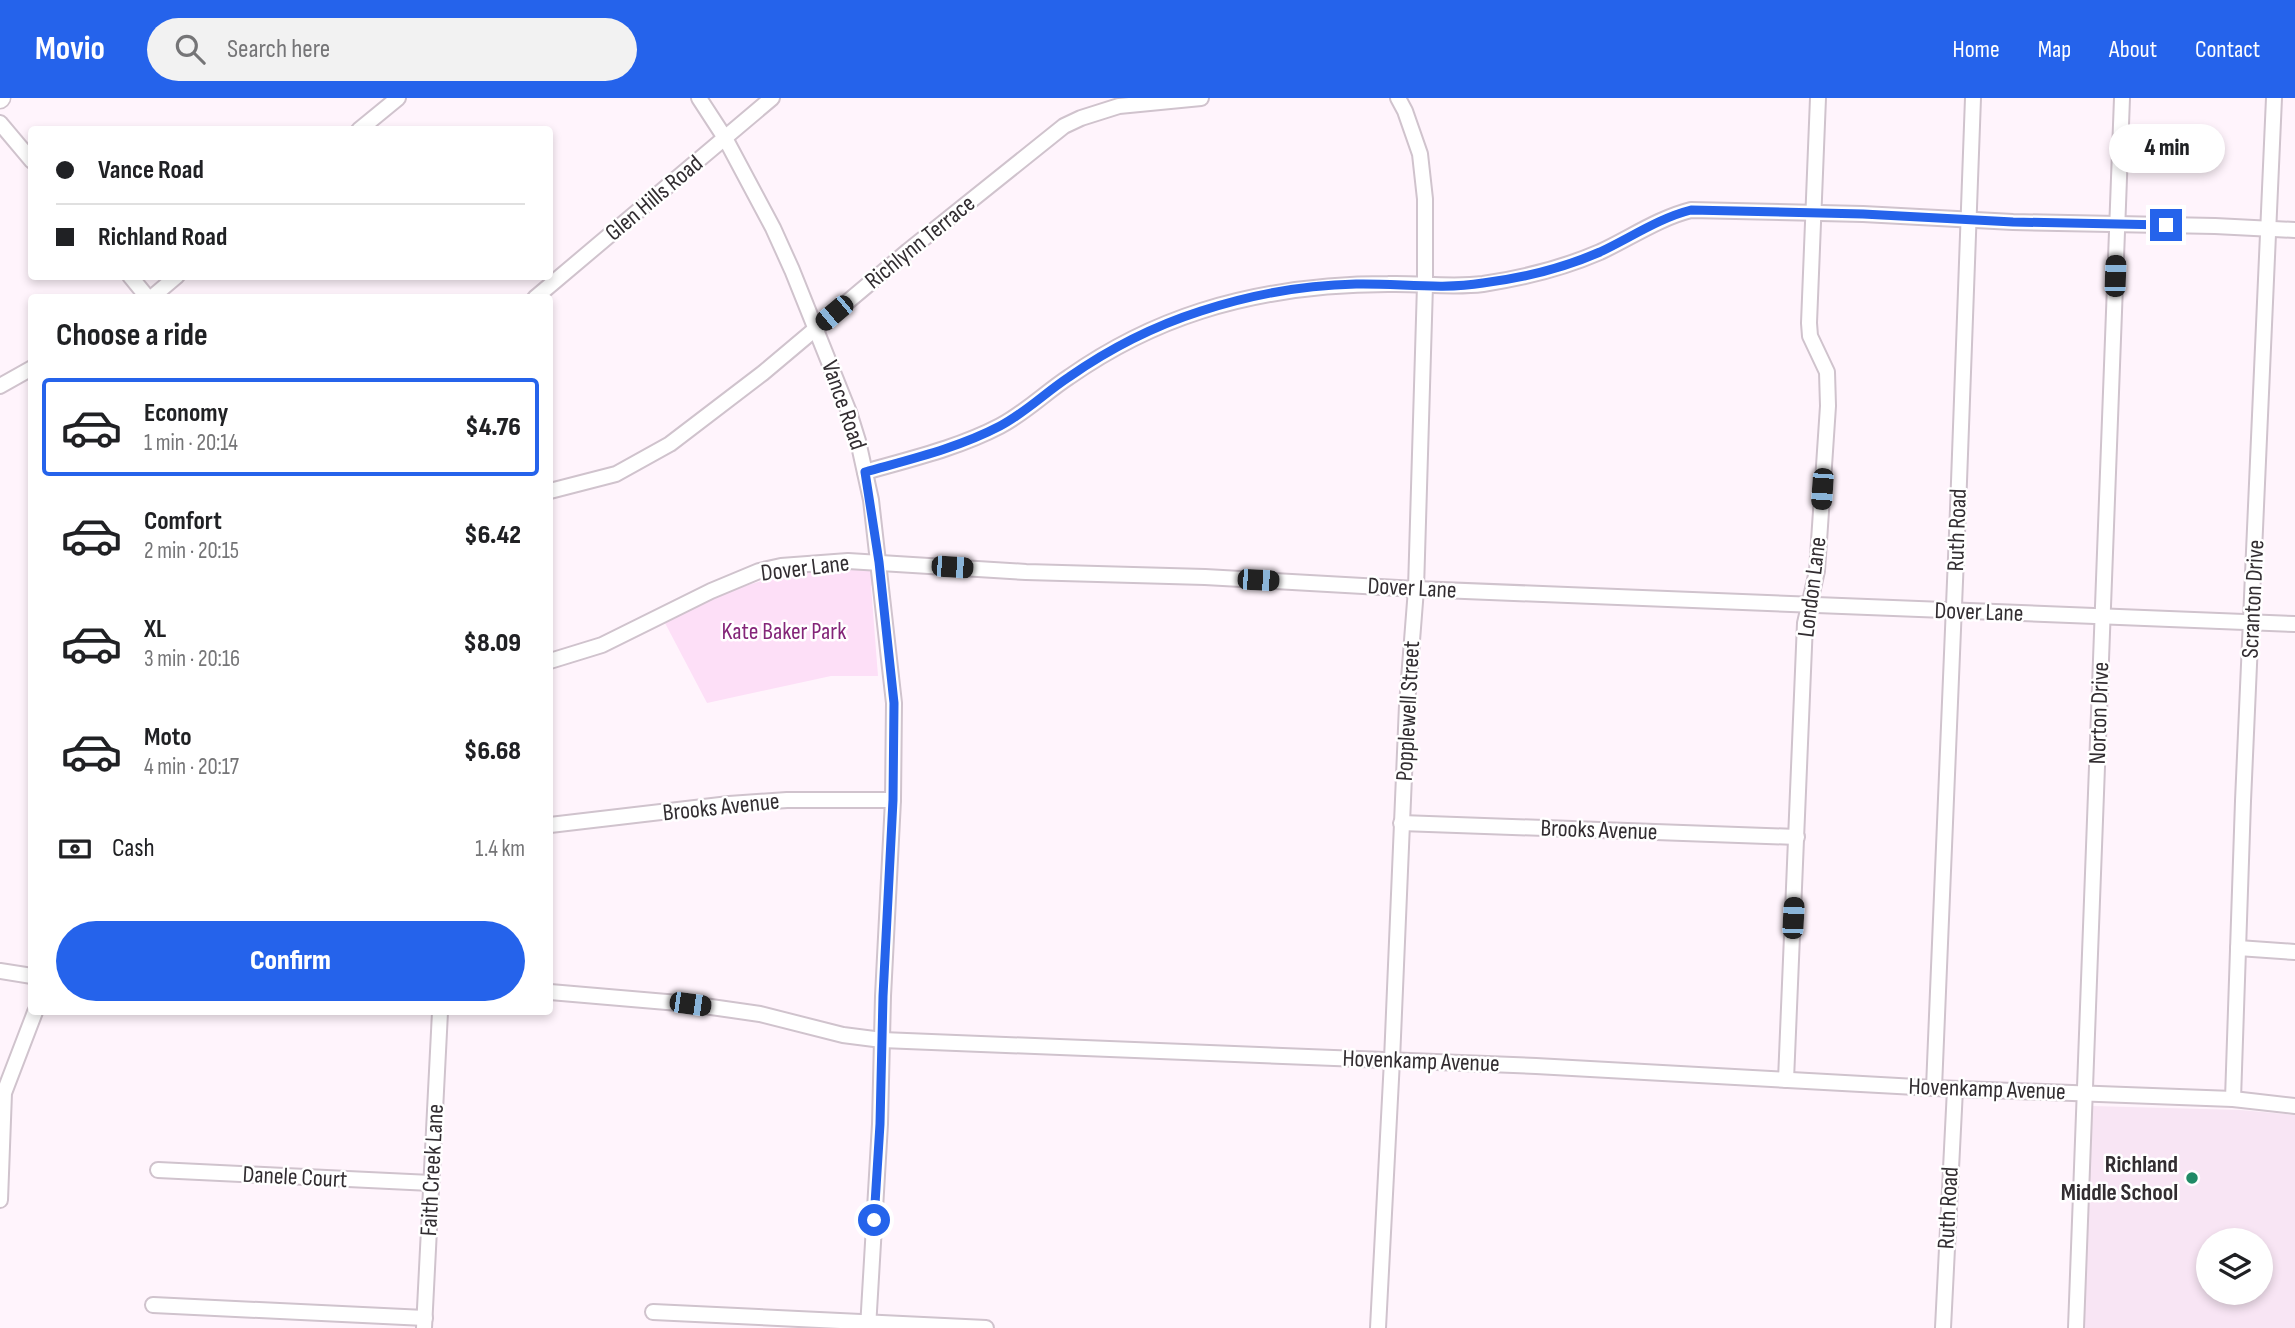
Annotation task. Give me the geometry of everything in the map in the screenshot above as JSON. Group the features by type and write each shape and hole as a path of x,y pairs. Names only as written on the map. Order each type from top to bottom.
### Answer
{"street":[{"path":"364,126 398,98"},
{"name":"Vance Road","path":"699,98 725,138 773,228 849,412 865,472 879,562 894,703 893,800 880,1124 868,1325"},
{"name":"Glen Hills Road","path":"540,294 772,98"},
{"name":"Richlynn Terrace","path":"553,491 616,474 670,444 762,373 1063,127 1101,110 1119,106 1201,98"},
{"name":"Popplewell Street","path":"1378,1328 1401,823 1416,589 1425,285 1425,199 1420,154 1398,98"},
{"name":"London Lane","path":"1786,1080 1805,623 1817,571 1828,406 1827,372 1810,336 1809,323 1818,98"},
{"name":"Ruth Road","path":"1934,1088 1973,98"},
{"name":"Norton Drive","path":"2076,1328 2122,98"},
{"name":"Scranton Drive","path":"2233,1099 2274,98"},
{"path":"0,123 28,156"},
{"path":"865,472 946,448 1003,425 1071,375 1142,334 1201,311 1304,288 1353,284 1457,286 1482,284 1552,270 1599,253 1677,214 1691,210 2295,230"},
{"path":"133,280 146,294"},
{"path":"154,294 172,280"},
{"path":"0,386 28,370"},
{"name":"Dover Lane","path":"553,661 602,645 711,591 759,571 806,563 879,562 1026,572 1206,577 1416,589 2295,624"},
{"name":"Brooks Avenue","path":"553,825 729,804 787,800 893,800"},
{"name":"Brooks Avenue","path":"1401,823 1797,837"},
{"path":"2238,948 2295,952"},
{"path":"0,971 28,975"},
{"name":"Hovenkamp Avenue","path":"553,992 702,1005 760,1014 843,1035 882,1040 1392,1060 1955,1089 2233,1099 2295,1105"},
{"path":"0,1200 4,1093 34,1015"},
{"name":"Faith Creek Lane","path":"424,1323 440,1015"},
{"name":"Ruth Road","path":"1943,1328 1955,1089"},
{"name":"Danele Court","path":"158,1170 431,1183"},
{"path":"153,1306 424,1323"},
{"path":"653,1312 868,1325 986,1328"}],"shaded area":[{"name":"Richland Middle School","path":"2092,1106 2240,1110 2295,1115 2295,1328 2083,1328"}],"green space":[{"name":"Kate Baker Park","path":"820,570 874,570 874,583 871,586 878,676 831,676 707,703 665,623 740,588 779,576"}],"place":[{"name":"Richland Middle School","path":"2192,1178"}],"route":[{"path":"874,1220 893,800 894,703 879,562 865,472 946,448 1003,425 1071,375 1142,334 1201,311 1304,288 1353,284 1457,286 1525,276 1552,270 1599,253 1677,214 1691,210 2166,225"}]}
